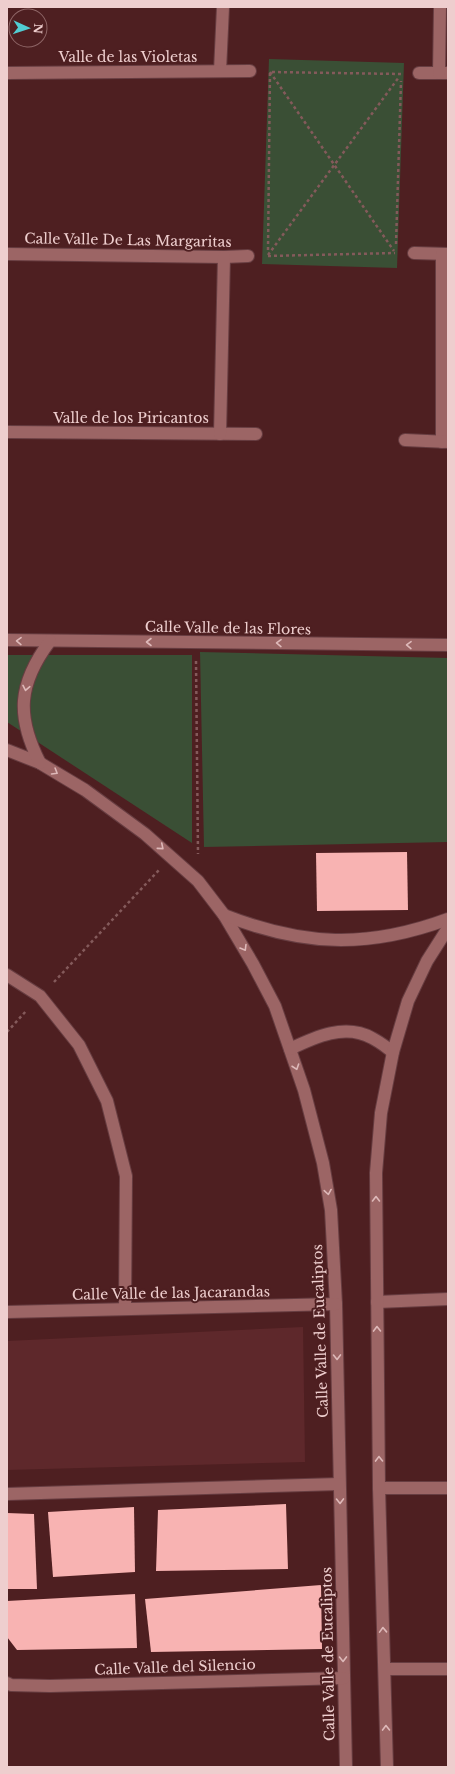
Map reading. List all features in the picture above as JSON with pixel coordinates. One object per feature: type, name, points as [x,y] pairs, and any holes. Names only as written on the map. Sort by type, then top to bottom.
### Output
[{"type":"street","points":[[220,71],[223,7]]},
{"type":"street","points":[[419,73],[444,73],[440,7]]},
{"type":"street","name":"Valle de las Violetas","points":[[7,73],[250,72]]},
{"type":"street","points":[[405,440],[445,442],[445,254],[414,252]]},
{"type":"street","name":"Calle Valle De Las Margaritas","points":[[7,254],[248,256]]},
{"type":"street","points":[[220,434],[224,257]]},
{"type":"street","name":"Valle de los Piricantos","points":[[7,432],[256,434]]},
{"type":"street","name":"Calle Valle de las Flores","points":[[7,640],[448,645]]},
{"type":"street","points":[[40,763],[30,743],[24,722],[24,700],[28,679],[37,659],[50,641]]},
{"type":"street","points":[[7,750],[40,763],[85,790],[145,834],[172,856],[198,881],[224,915],[256,927],[288,935],[322,940],[356,940],[390,936],[423,928],[448,919]]},
{"type":"street","name":"Calle Valle de Eucaliptos","points":[[224,915],[253,964],[275,1006],[304,1090],[323,1163],[331,1210],[336,1304],[346,1767]]},
{"type":"street","points":[[387,1767],[379,1488],[376,1173],[381,1113],[393,1052],[408,1000],[427,961],[448,928]]},
{"type":"street","points":[[7,976],[40,996],[79,1045],[107,1101],[126,1176],[125,1309]]},
{"type":"street","points":[[290,1050],[311,1038],[333,1032],[352,1032],[371,1037],[393,1052]]},
{"type":"street","points":[[377,1302],[448,1299]]},
{"type":"street","name":"Calle Valle de las Jacarandas","points":[[7,1312],[336,1304]]},
{"type":"street","points":[[7,1494],[339,1484]]},
{"type":"street","points":[[379,1488],[448,1488]]},
{"type":"street","points":[[385,1669],[448,1669]]},
{"type":"street","name":"Calle Valle del Silencio","points":[[7,1683],[11,1685],[50,1686],[344,1678]]},
{"type":"path","points":[[250,72],[419,73]]},
{"type":"path","points":[[270,72],[396,253]]},
{"type":"path","points":[[268,256],[270,72]]},
{"type":"path","points":[[268,256],[401,74]]},
{"type":"path","points":[[396,253],[401,74]]},
{"type":"path","points":[[248,256],[414,252]]},
{"type":"path","points":[[196,642],[198,881]]},
{"type":"path","points":[[7,1032],[172,856]]},
{"type":"shaded area","points":[[303,1327],[305,1462],[7,1470],[7,1341]]},
{"type":"green space","points":[[269,59],[404,63],[397,268],[262,264]]},
{"type":"green space","points":[[200,652],[448,658],[448,842],[204,847]]},
{"type":"green space","points":[[7,655],[192,655],[192,843],[7,722]]},
{"type":"building","points":[[407,852],[408,910],[317,911],[316,853]]},
{"type":"building","points":[[286,1504],[288,1569],[156,1571],[158,1510]]},
{"type":"building","points":[[134,1507],[135,1572],[53,1577],[48,1512]]},
{"type":"building","points":[[7,1513],[34,1514],[37,1589],[7,1589]]},
{"type":"building","points":[[321,1585],[322,1649],[151,1652],[145,1599]]},
{"type":"building","points":[[135,1594],[137,1648],[17,1650],[7,1637],[7,1601]]}]
